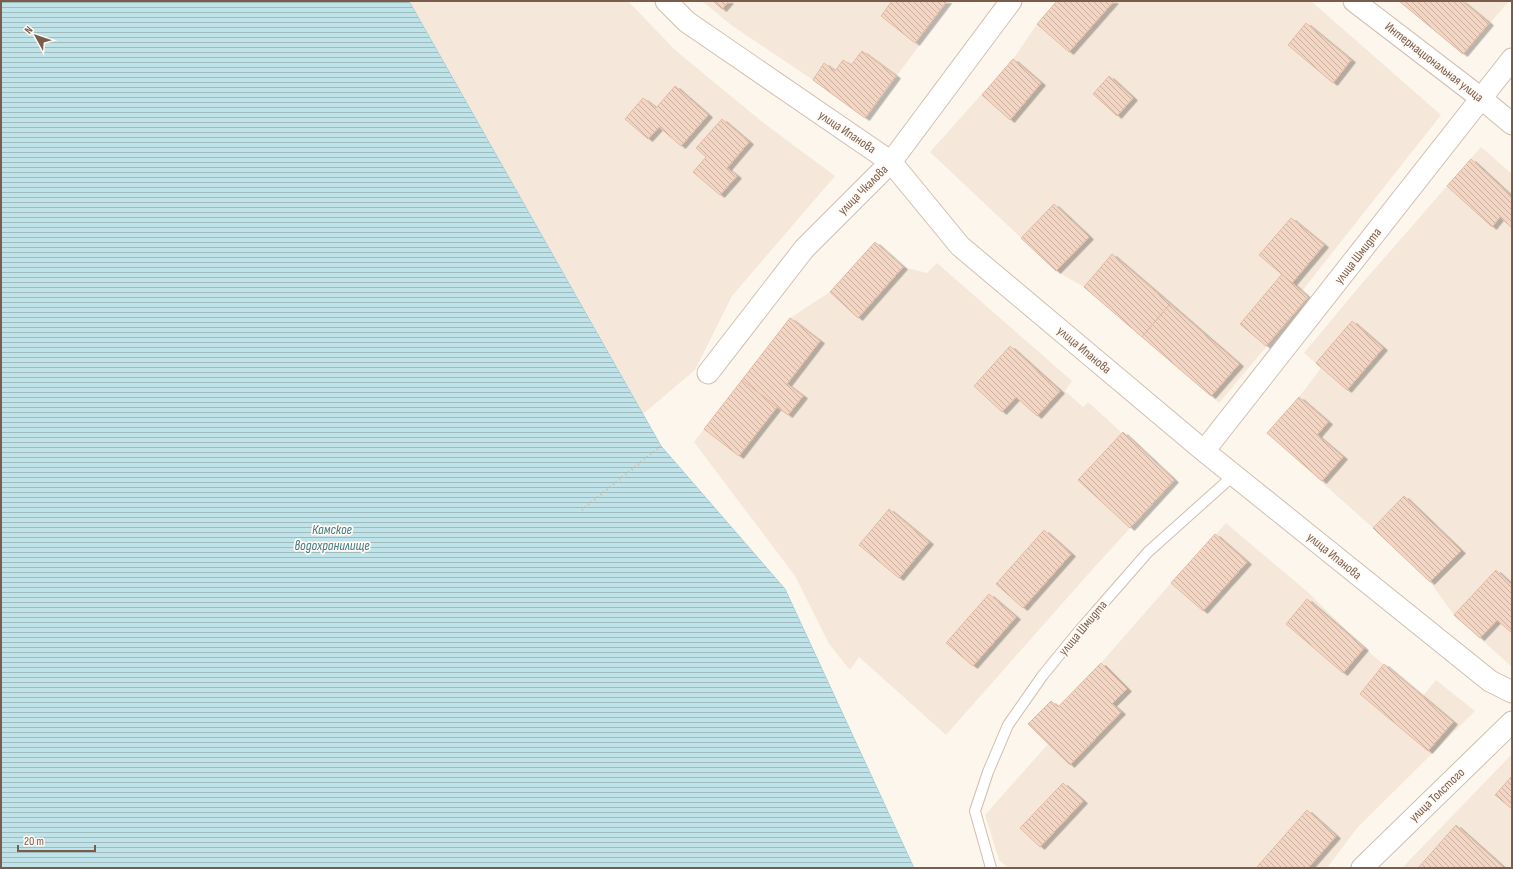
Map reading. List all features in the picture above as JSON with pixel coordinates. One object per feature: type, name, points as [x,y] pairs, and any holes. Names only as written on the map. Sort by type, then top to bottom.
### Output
[{"type":"street","name":"улица Ипанова","points":[[666,1],[687,22],[891,162],[960,246],[1204,452],[1490,681],[1512,692]]},
{"type":"street","name":"улица Чкалова","points":[[708,373],[804,249],[891,162],[1011,1]]},
{"type":"street","name":"Интернациональная улица","points":[[1354,1],[1482,99],[1512,124]]},
{"type":"street","name":"улица Шмидта","points":[[1204,452],[1512,59]]},
{"type":"street","name":"улица Толстого","points":[[1362,868],[1512,722]]},
{"type":"lane","name":"улица Шмидта","points":[[991,868],[976,811],[988,772],[1008,725],[1043,675],[1148,552],[1234,475]]},
{"type":"path","points":[[582,510],[661,446]]},
{"type":"shaded area","points":[[409,1],[628,1],[675,50],[765,124],[835,176],[732,296],[695,370],[643,414]]},
{"type":"shaded area","points":[[702,1],[947,1],[915,43],[919,46],[865,118],[813,80],[731,25]]},
{"type":"shaded area","points":[[1057,1],[1311,1],[1441,115],[1302,291],[1308,297],[1219,403],[1084,287],[1056,271],[930,152],[1013,59],[1037,24]]},
{"type":"shaded area","points":[[1399,1],[1509,1],[1463,54]]},
{"type":"shaded area","points":[[1481,147],[1512,174],[1512,667],[1454,615],[1430,582],[1373,528],[1267,433],[1299,397],[1321,368],[1304,353],[1358,288]]},
{"type":"shaded area","points":[[875,242],[903,267],[927,273],[937,263],[1072,381],[1065,391],[1083,407],[1088,402],[1174,480],[1091,571],[946,735],[859,657],[850,670],[829,644],[795,576],[694,442],[790,318],[830,292]]},
{"type":"shaded area","points":[[1226,523],[1310,594],[1364,648],[1423,696],[1436,680],[1475,711],[1357,828],[1327,868],[1008,868],[999,860],[985,815],[1048,744],[1028,724],[1051,701],[1058,707],[1101,663]]},
{"type":"shaded area","points":[[1512,754],[1512,868],[1402,868]]},
{"type":"water","name":"Камское водохранилище","points":[[1,1],[409,1],[661,446],[785,589],[914,868],[1,868]]},
{"type":"building","points":[[713,1],[729,1],[722,9]]},
{"type":"building","points":[[892,1],[947,1],[915,43],[881,16]]},
{"type":"building","points":[[1057,1],[1114,1],[1069,52],[1037,24]]},
{"type":"building","points":[[1399,1],[1462,1],[1489,23],[1463,54]]},
{"type":"building","points":[[1306,23],[1351,60],[1333,83],[1288,45]]},
{"type":"building","points":[[862,51],[896,76],[865,118],[813,80],[824,63],[835,71],[843,60],[851,65]]},
{"type":"building","points":[[1013,59],[1041,83],[1010,120],[982,95]]},
{"type":"building","points":[[1109,76],[1133,98],[1117,116],[1093,94]]},
{"type":"building","points":[[675,86],[708,115],[681,146],[659,127],[648,139],[625,119],[643,98],[656,108]]},
{"type":"building","points":[[722,119],[749,142],[727,168],[737,176],[720,195],[693,172],[706,157],[696,148]]},
{"type":"building","points":[[1471,159],[1512,197],[1512,228],[1500,217],[1492,227],[1447,186]]},
{"type":"building","points":[[1054,204],[1089,237],[1056,271],[1021,238]]},
{"type":"building","points":[[1291,218],[1324,245],[1292,283],[1259,255]]},
{"type":"building","points":[[875,242],[903,267],[858,318],[830,292]]},
{"type":"building","points":[[1112,254],[1170,304],[1142,337],[1084,287]]},
{"type":"building","points":[[1282,274],[1308,297],[1266,346],[1240,324]]},
{"type":"building","points":[[1170,304],[1239,364],[1211,396],[1142,337]]},
{"type":"building","points":[[790,318],[820,341],[787,384],[803,396],[788,415],[742,380]]},
{"type":"building","points":[[1352,321],[1383,348],[1347,390],[1316,363]]},
{"type":"building","points":[[1010,346],[1060,391],[1037,416],[1016,397],[1002,412],[974,386]]},
{"type":"building","points":[[742,380],[777,407],[739,456],[704,429]]},
{"type":"building","points":[[1299,397],[1328,422],[1317,435],[1343,457],[1322,481],[1267,433]]},
{"type":"building","points":[[1123,432],[1174,480],[1130,528],[1078,480]]},
{"type":"building","points":[[1404,496],[1461,551],[1430,582],[1373,528]]},
{"type":"building","points":[[889,509],[929,542],[899,578],[859,545]]},
{"type":"building","points":[[1044,530],[1071,554],[1023,608],[996,584]]},
{"type":"building","points":[[1215,534],[1247,562],[1203,611],[1171,583]]},
{"type":"building","points":[[1496,570],[1512,585],[1512,633],[1497,620],[1480,638],[1454,615]]},
{"type":"building","points":[[989,594],[1016,617],[973,666],[946,643]]},
{"type":"building","points":[[1307,599],[1364,648],[1343,673],[1286,624]]},
{"type":"building","points":[[1101,663],[1127,689],[1112,704],[1121,712],[1070,765],[1028,724],[1051,701],[1058,707]]},
{"type":"building","points":[[1384,664],[1453,722],[1428,751],[1360,694]]},
{"type":"building","points":[[1512,776],[1512,809],[1495,795]]},
{"type":"building","points":[[1063,783],[1083,801],[1040,847],[1020,828]]},
{"type":"building","points":[[1307,810],[1336,836],[1308,868],[1256,868]]},
{"type":"building","points":[[1456,825],[1504,868],[1418,868]]}]
